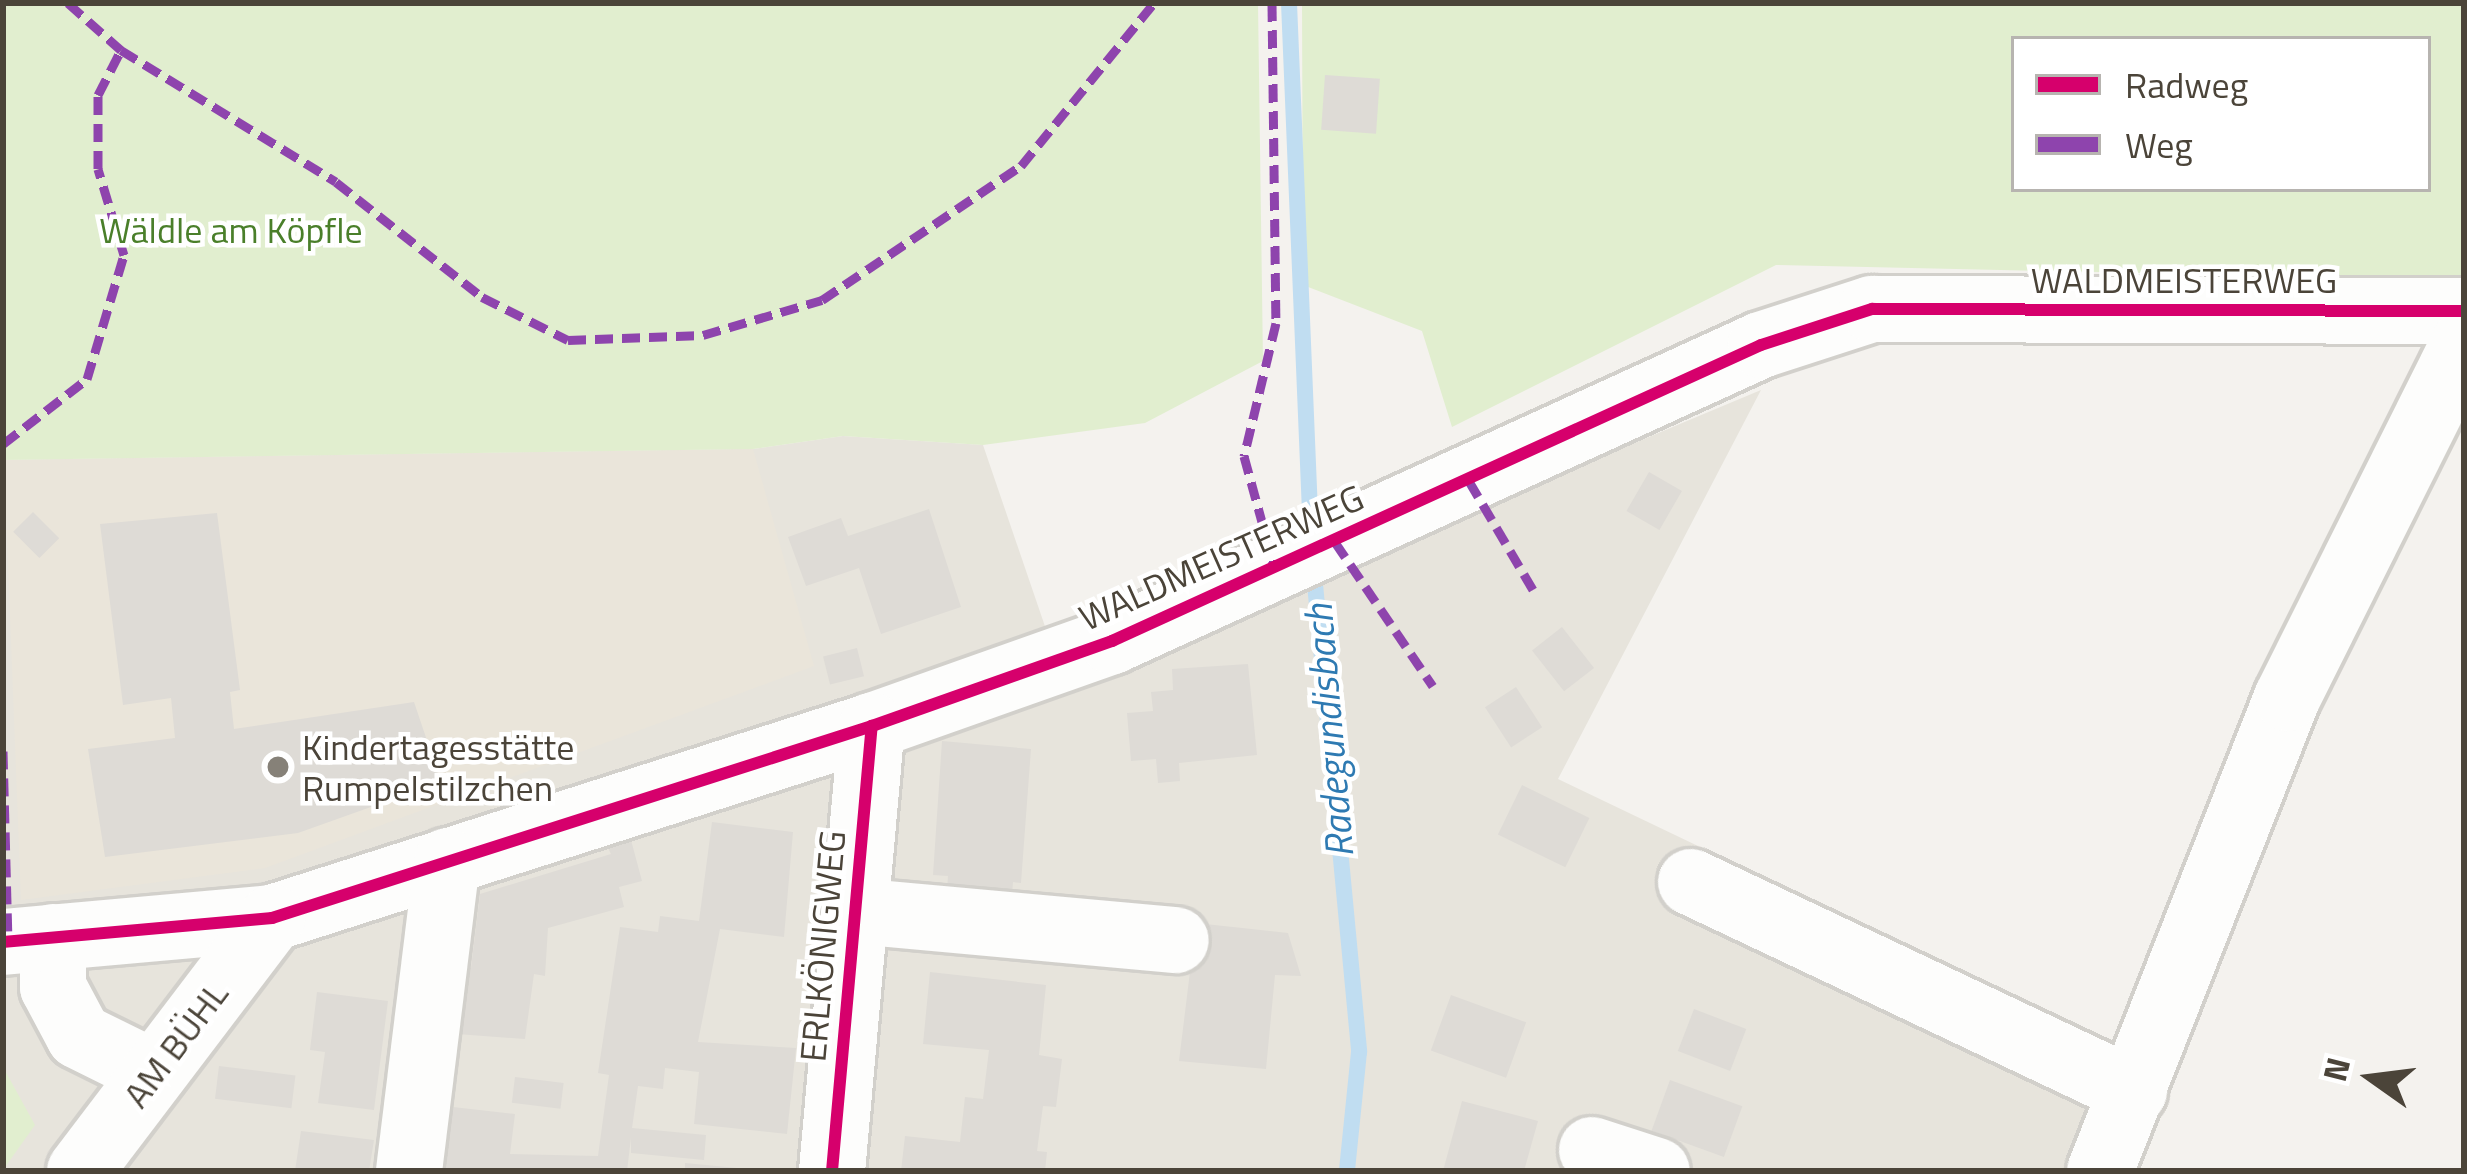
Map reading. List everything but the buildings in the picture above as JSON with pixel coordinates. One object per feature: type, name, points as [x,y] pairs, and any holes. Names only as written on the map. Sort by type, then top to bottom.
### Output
[{"type":"street","name":"WALDMEISTERWEG","points":[[28,939],[272,918],[872,726],[1112,640],[1761,345],[1872,309],[2464,311]]},
{"type":"street","points":[[2100,1171],[2287,698],[2464,343]]},
{"type":"street","name":"ERLKÖNIGWEG","points":[[832,1171],[872,726]]},
{"type":"street","points":[[409,1171],[447,861]]},
{"type":"street","points":[[1690,882],[2134,1091]]},
{"type":"street","points":[[855,911],[1176,940]]},
{"type":"street","name":"AM BÜHL","points":[[80,1171],[272,918]]},
{"type":"street","points":[[28,939],[80,1036],[152,1072]]},
{"type":"street","points":[[1592,1150],[1657,1171]]},
{"type":"shaded area","points":[[1761,390],[1558,779],[2160,1067],[2115,1171],[3,1171],[3,460],[753,449],[843,436],[983,445],[1064,682]]},
{"type":"shaded area","name":"Kindertagesstätte Rumpelstilzchen","points":[[753,449],[814,666],[265,868],[21,900],[4,460]]},
{"type":"green space","name":"Wäldle am Köpfle","points":[[3,3],[1258,3],[1263,361],[1145,423],[983,445],[843,436],[753,449],[3,460]]},
{"type":"green space","points":[[1302,3],[2464,3],[2464,280],[1776,265],[1452,427],[1422,331],[1303,285]]},
{"type":"green space","points":[[3,1067],[35,1125],[3,1170]]},
{"type":"waterway","name":"Radegundisbach","points":[[1289,3],[1311,537]]},
{"type":"waterway","name":"Radegundisbach","points":[[1313,563],[1359,1052],[1347,1171]]},
{"type":"marked path","points":[[68,3],[121,50],[336,182],[482,297],[568,340],[703,335],[822,300],[1021,166],[1154,3]]},
{"type":"marked path","points":[[1272,3],[1276,323],[1244,456],[1275,569]]},
{"type":"marked path","points":[[3,444],[87,379],[124,255],[98,169],[98,95],[121,50]]},
{"type":"marked path","points":[[1469,481],[1535,593]]},
{"type":"marked path","points":[[1335,542],[1433,686]]},
{"type":"marked path","points":[[3,751],[8,941]]},
{"type":"cycle path","points":[[3,942],[272,918],[872,726],[1112,641],[1761,345],[1872,309],[2464,311]]},
{"type":"cycle path","points":[[832,1171],[872,726]]},
{"type":"place","name":"Kindertagesstätte Rumpelstilzchen","points":[[278,767]]}]
